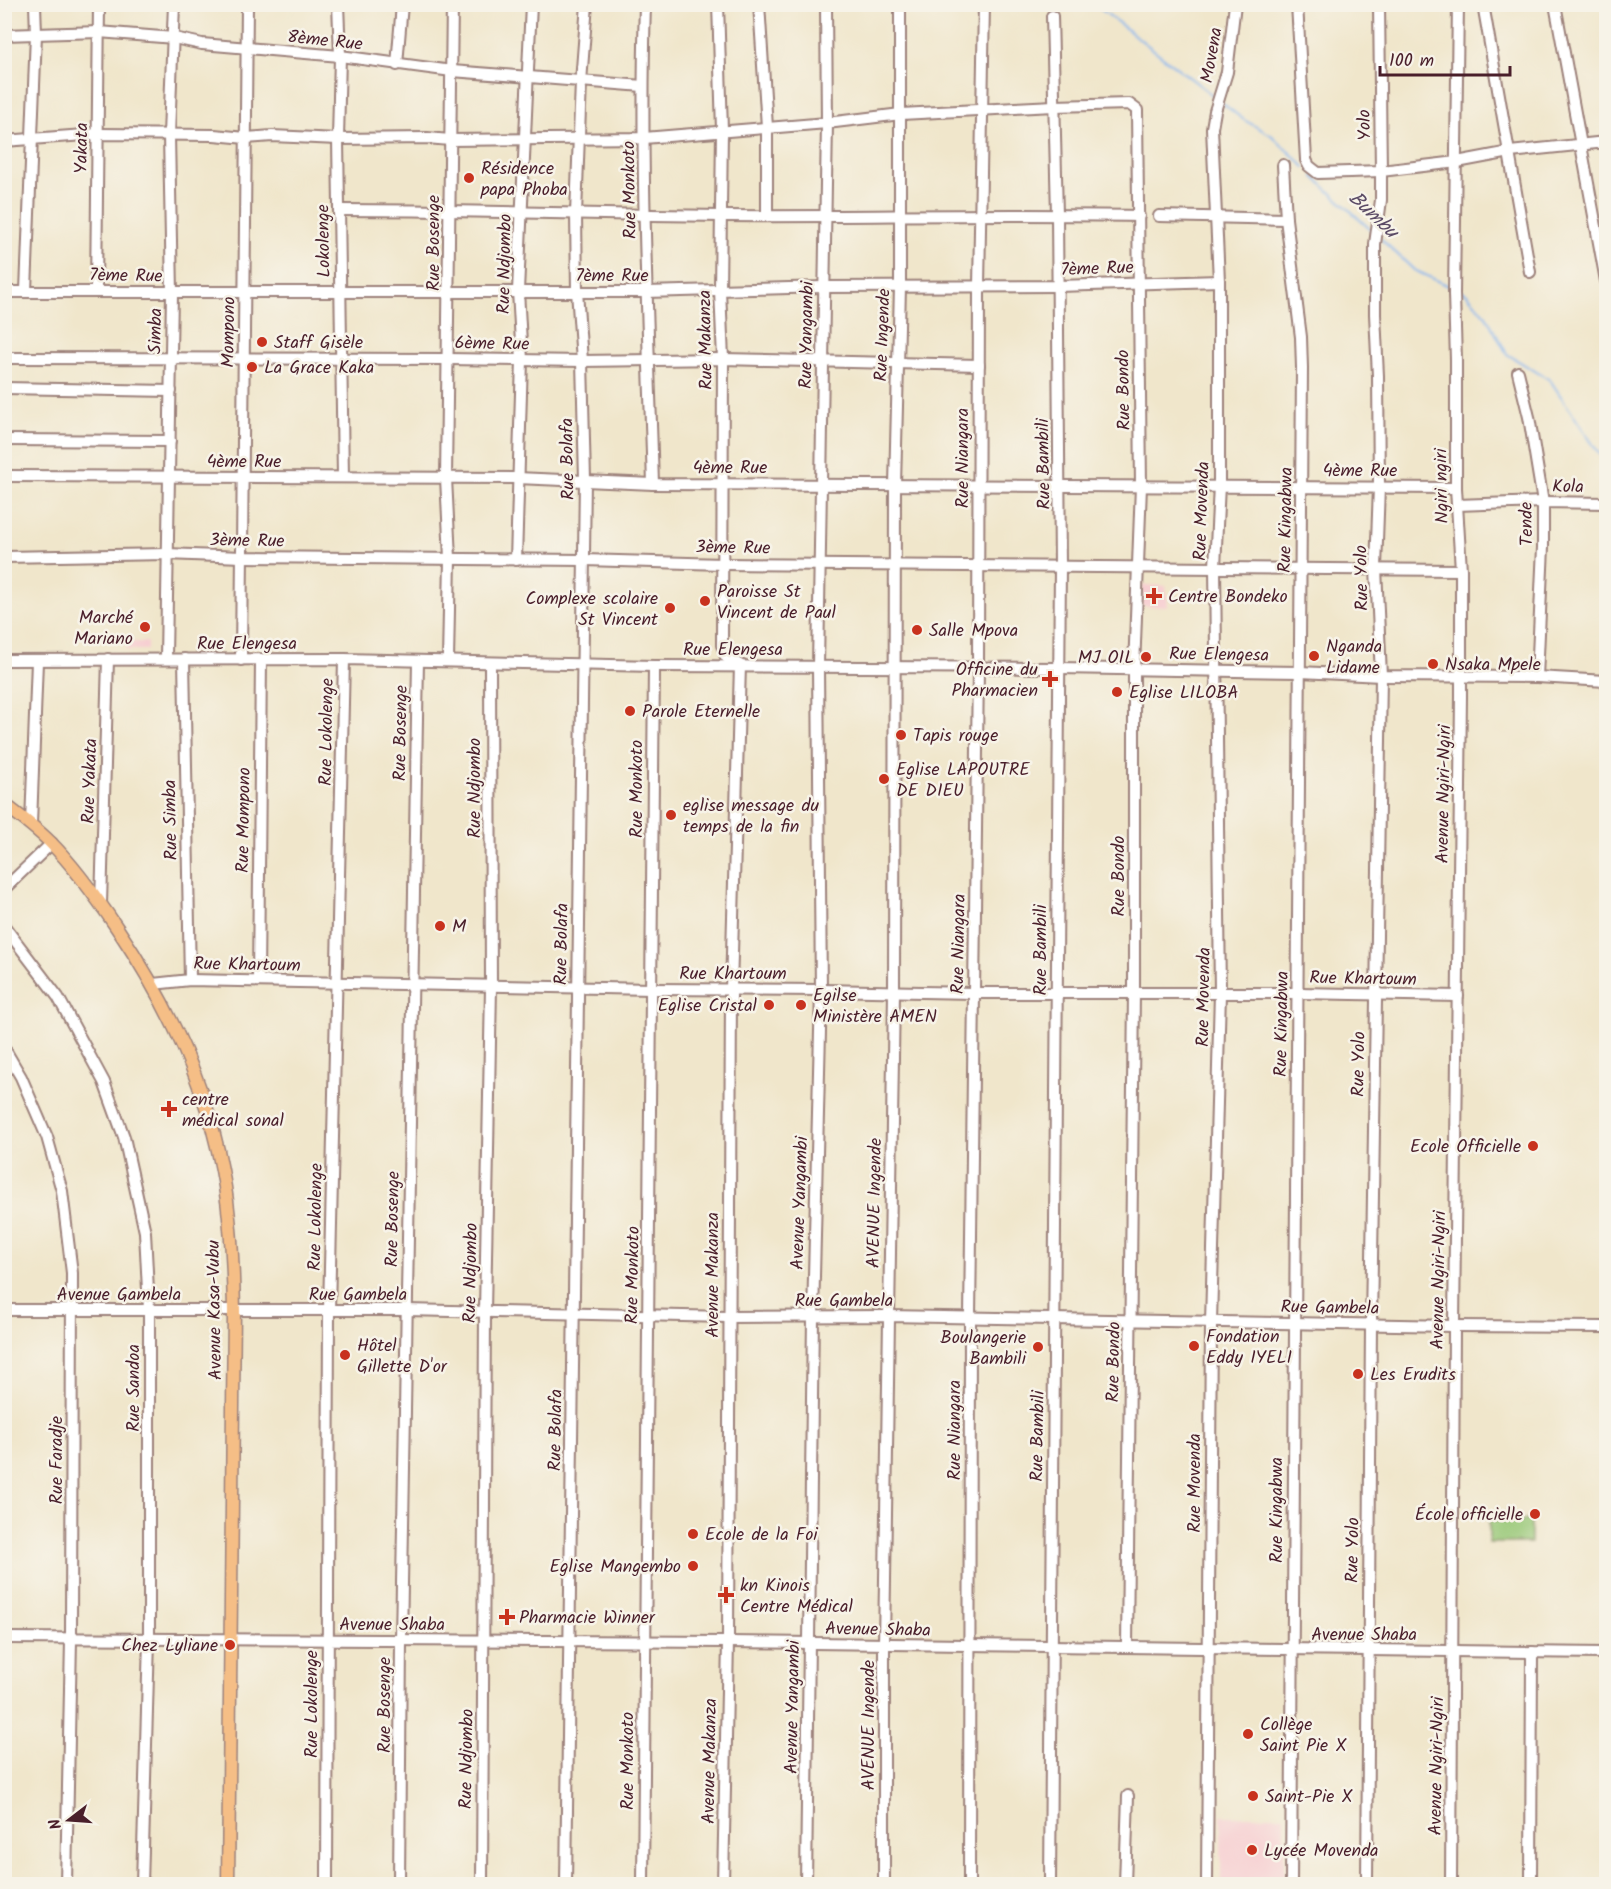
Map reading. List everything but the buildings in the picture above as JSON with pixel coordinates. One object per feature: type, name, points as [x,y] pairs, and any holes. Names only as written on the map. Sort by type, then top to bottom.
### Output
[{"type":"main road","name":"Avenue Kasa-Vubu","points":[[4,804],[31,824],[76,870],[153,984],[195,1074],[222,1168],[231,1237],[234,1311],[228,1884]]},
{"type":"street","points":[[26,291],[33,139],[35,4]]},
{"type":"street","name":"Yakata","points":[[96,291],[99,4]]},
{"type":"street","name":"Simba","points":[[166,658],[172,293],[170,135],[174,4]]},
{"type":"street","name":"Mompono","points":[[241,660],[247,4]]},
{"type":"street","name":"Lokolenge","points":[[338,4],[343,477]]},
{"type":"street","points":[[397,65],[402,4]]},
{"type":"street","name":"Rue Bosenge","points":[[447,661],[450,558],[446,477],[448,210],[452,4]]},
{"type":"street","name":"Rue Ndjombo","points":[[516,560],[522,360],[518,291],[531,4]]},
{"type":"street","name":"Rue Bolafa","points":[[566,1884],[585,480],[576,214],[581,82],[587,4]]},
{"type":"street","name":"Rue Monkoto","points":[[645,4],[643,86],[646,292],[653,484]]},
{"type":"street","name":"Rue Makanza","points":[[718,4],[722,130],[720,290],[723,359],[722,645],[726,657],[740,665]]},
{"type":"street","points":[[759,4],[766,127],[767,215]]},
{"type":"street","name":"Rue Yangambi","points":[[818,667],[827,123],[826,4]]},
{"type":"street","name":"Rue Ingende","points":[[895,666],[895,485],[901,215],[900,4]]},
{"type":"street","name":"Rue Niangara","points":[[969,1884],[970,1317],[978,668],[979,286],[984,4]]},
{"type":"street","name":"Movena","points":[[1215,111],[1227,72],[1235,4]]},
{"type":"street","points":[[1297,4],[1306,160],[1309,166],[1318,173],[1382,171],[1457,162],[1510,152],[1606,142]]},
{"type":"street","name":"Yolo","points":[[1375,244],[1382,171],[1379,4]]},
{"type":"street","name":"Ngiri ngiri","points":[[1458,4],[1455,73],[1457,162],[1454,289],[1456,488],[1461,570],[1461,676]]},
{"type":"street","points":[[1483,4],[1530,272]]},
{"type":"street","points":[[1555,4],[1604,257],[1606,281]]},
{"type":"street","name":"Rue Bambili","points":[[1050,1884],[1060,566],[1057,214],[1052,16]]},
{"type":"street","name":"8ème Rue","points":[[4,35],[99,32],[174,38],[247,49],[340,56],[452,71],[643,86]]},
{"type":"street","name":"Rue Bondo","points":[[1054,106],[1129,104],[1137,110],[1141,486],[1134,669],[1134,992],[1127,1647]]},
{"type":"street","points":[[4,141],[98,134],[450,140],[644,138],[827,123],[901,114],[1054,106]]},
{"type":"street","name":"Rue Movenda","points":[[1207,1884],[1211,1322],[1220,993],[1215,567],[1219,485],[1220,281],[1212,128],[1215,111]]},
{"type":"street","name":"Rue Kingabwa","points":[[1283,165],[1286,219],[1301,337],[1303,486],[1294,1323],[1291,1884]]},
{"type":"street","points":[[339,210],[722,216],[1057,214],[1139,216]]},
{"type":"street","points":[[1159,216],[1286,219]]},
{"type":"street","name":"Rue Yolo","points":[[1367,1884],[1371,1324],[1381,676],[1376,568],[1379,487],[1375,244]]},
{"type":"street","name":"7ème Rue","points":[[4,292],[646,292],[823,287],[1058,286],[1220,281]]},
{"type":"street","name":"6ème Rue","points":[[4,358],[582,361],[723,359],[979,365]]},
{"type":"street","name":"Tende","points":[[1518,372],[1529,417],[1543,502],[1544,547],[1537,677]]},
{"type":"street","points":[[4,388],[171,391]]},
{"type":"street","points":[[4,440],[170,441]]},
{"type":"street","name":"4ème Rue","points":[[4,476],[446,477],[653,484],[1059,487],[1219,485],[1456,488]]},
{"type":"street","name":"Kola","points":[[1457,505],[1543,502],[1606,503]]},
{"type":"street","name":"3ème Rue","points":[[4,557],[167,554],[723,564],[1461,570]]},
{"type":"street","name":"Rue Yakata","points":[[101,904],[108,658]]},
{"type":"street","name":"Rue Simba","points":[[184,659],[190,980]]},
{"type":"street","name":"Rue Elengesa","points":[[4,660],[344,659],[654,666],[1059,668],[1300,672],[1381,676],[1537,677],[1606,681]]},
{"type":"street","name":"Rue Lokolenge","points":[[327,1884],[329,1311],[344,659]]},
{"type":"street","name":"Rue Mompono","points":[[258,981],[261,660]]},
{"type":"street","points":[[31,824],[37,661]]},
{"type":"street","name":"Rue Bosenge","points":[[399,1884],[406,1310],[418,662]]},
{"type":"street","name":"Rue Ndjombo","points":[[482,1884],[485,1312],[491,987],[490,663]]},
{"type":"street","name":"Avenue Makanza","points":[[723,1884],[728,1642],[731,990],[740,665]]},
{"type":"street","name":"Rue Monkoto","points":[[643,1884],[654,666]]},
{"type":"street","name":"AVENUE Ingende","points":[[884,1884],[884,1646],[894,992],[895,666]]},
{"type":"street","name":"Avenue Yangambi","points":[[806,1884],[813,1317],[821,990],[818,667]]},
{"type":"street","name":"Avenue Ngiri-Ngiri","points":[[1451,1884],[1461,676]]},
{"type":"street","points":[[4,889],[51,843]]},
{"type":"street","name":"Rue Sandoa","points":[[4,926],[58,997],[81,1037],[114,1107],[136,1183],[145,1232],[149,1310],[149,1640],[142,1884]]},
{"type":"street","name":"Rue Khartoum","points":[[153,984],[190,980],[491,987],[1458,996]]},
{"type":"street","name":"Rue Faradje","points":[[4,1048],[21,1077],[47,1137],[62,1191],[72,1273],[71,1640],[66,1884]]},
{"type":"street","name":"Avenue Gambela","points":[[4,1310],[234,1311]]},
{"type":"street","name":"Rue Gambela","points":[[234,1311],[406,1310],[728,1317],[970,1317],[1454,1326]]},
{"type":"street","points":[[1454,1326],[1606,1326]]},
{"type":"street","name":"Avenue Shaba","points":[[4,1638],[728,1642],[884,1646],[1606,1653]]},
{"type":"street","points":[[1531,1884],[1532,1652]]},
{"type":"street","points":[[1125,1884],[1128,1796]]},
{"type":"shaded area","name":"Centre Bondeko","points":[[1142,585],[1166,586],[1168,607],[1142,606]]},
{"type":"shaded area","points":[[126,642],[147,642],[147,650],[126,650]]},
{"type":"shaded area","name":"Lycée Movenda","points":[[1221,1816],[1284,1816],[1284,1884],[1221,1884]]},
{"type":"green space","points":[[1531,1520],[1531,1543],[1489,1543],[1489,1521]]},
{"type":"waterway","name":"Bumbu","points":[[1094,4],[1215,97]]},
{"type":"waterway","name":"Bumbu","points":[[1222,103],[1244,120],[1271,135],[1305,167]]},
{"type":"waterway","name":"Bumbu","points":[[1313,176],[1372,231]]},
{"type":"waterway","name":"Bumbu","points":[[1381,239],[1414,270],[1449,286]]},
{"type":"waterway","name":"Bumbu","points":[[1457,290],[1466,293],[1486,316],[1507,354],[1550,380],[1606,464]]},
{"type":"place","name":"Résidence papa Phoba","points":[[469,178]]},
{"type":"place","name":"Staff Gisèle","points":[[262,342]]},
{"type":"place","name":"La Grace Kaka","points":[[252,367]]},
{"type":"place","name":"Centre Bondeko","points":[[1154,596]]},
{"type":"place","name":"Paroisse St Vincent de Paul","points":[[705,601]]},
{"type":"place","name":"Complexe scolaire St Vincent","points":[[670,608]]},
{"type":"place","name":"Marché Mariano","points":[[145,627]]},
{"type":"place","name":"Salle Mpova","points":[[917,630]]},
{"type":"place","name":"Nganda Lidame","points":[[1314,656]]},
{"type":"place","name":"MJ OIL","points":[[1146,657]]},
{"type":"place","name":"Nsaka Mpele","points":[[1433,664]]},
{"type":"place","name":"Officine du Pharmacien","points":[[1050,679]]},
{"type":"place","name":"Eglise LILOBA","points":[[1117,692]]},
{"type":"place","name":"Parole Eternelle","points":[[630,711]]},
{"type":"place","name":"Tapis rouge","points":[[901,735]]},
{"type":"place","name":"Eglise LAPOUTRE DE DIEU","points":[[884,779]]},
{"type":"place","name":"eglise message du temps de la fin","points":[[671,815]]},
{"type":"place","name":"M","points":[[440,926]]},
{"type":"place","name":"Eglise Cristal","points":[[769,1005]]},
{"type":"place","name":"Egilse Ministère AMEN","points":[[801,1005]]},
{"type":"place","name":"centre médical sonal","points":[[169,1109]]},
{"type":"place","name":"Ecole Officielle","points":[[1533,1146]]},
{"type":"place","name":"Fondation Eddy IYELI","points":[[1194,1346]]},
{"type":"place","name":"Boulangerie Bambili","points":[[1038,1347]]},
{"type":"place","name":"Hôtel Gillette D'or","points":[[345,1355]]},
{"type":"place","name":"Les Erudits","points":[[1358,1374]]},
{"type":"place","name":"École officielle","points":[[1535,1514]]},
{"type":"place","name":"Ecole de la Foi","points":[[693,1534]]},
{"type":"place","name":"Eglise Mangembo","points":[[693,1566]]},
{"type":"place","name":"kn Kinois Centre Médical","points":[[726,1595]]},
{"type":"place","name":"Pharmacie Winner","points":[[507,1617]]},
{"type":"place","name":"Chez Lyliane","points":[[230,1645]]},
{"type":"place","name":"Collège Saint Pie X","points":[[1248,1734]]},
{"type":"place","name":"Saint-Pie X","points":[[1253,1796]]},
{"type":"place","name":"Lycée Movenda","points":[[1252,1850]]}]
